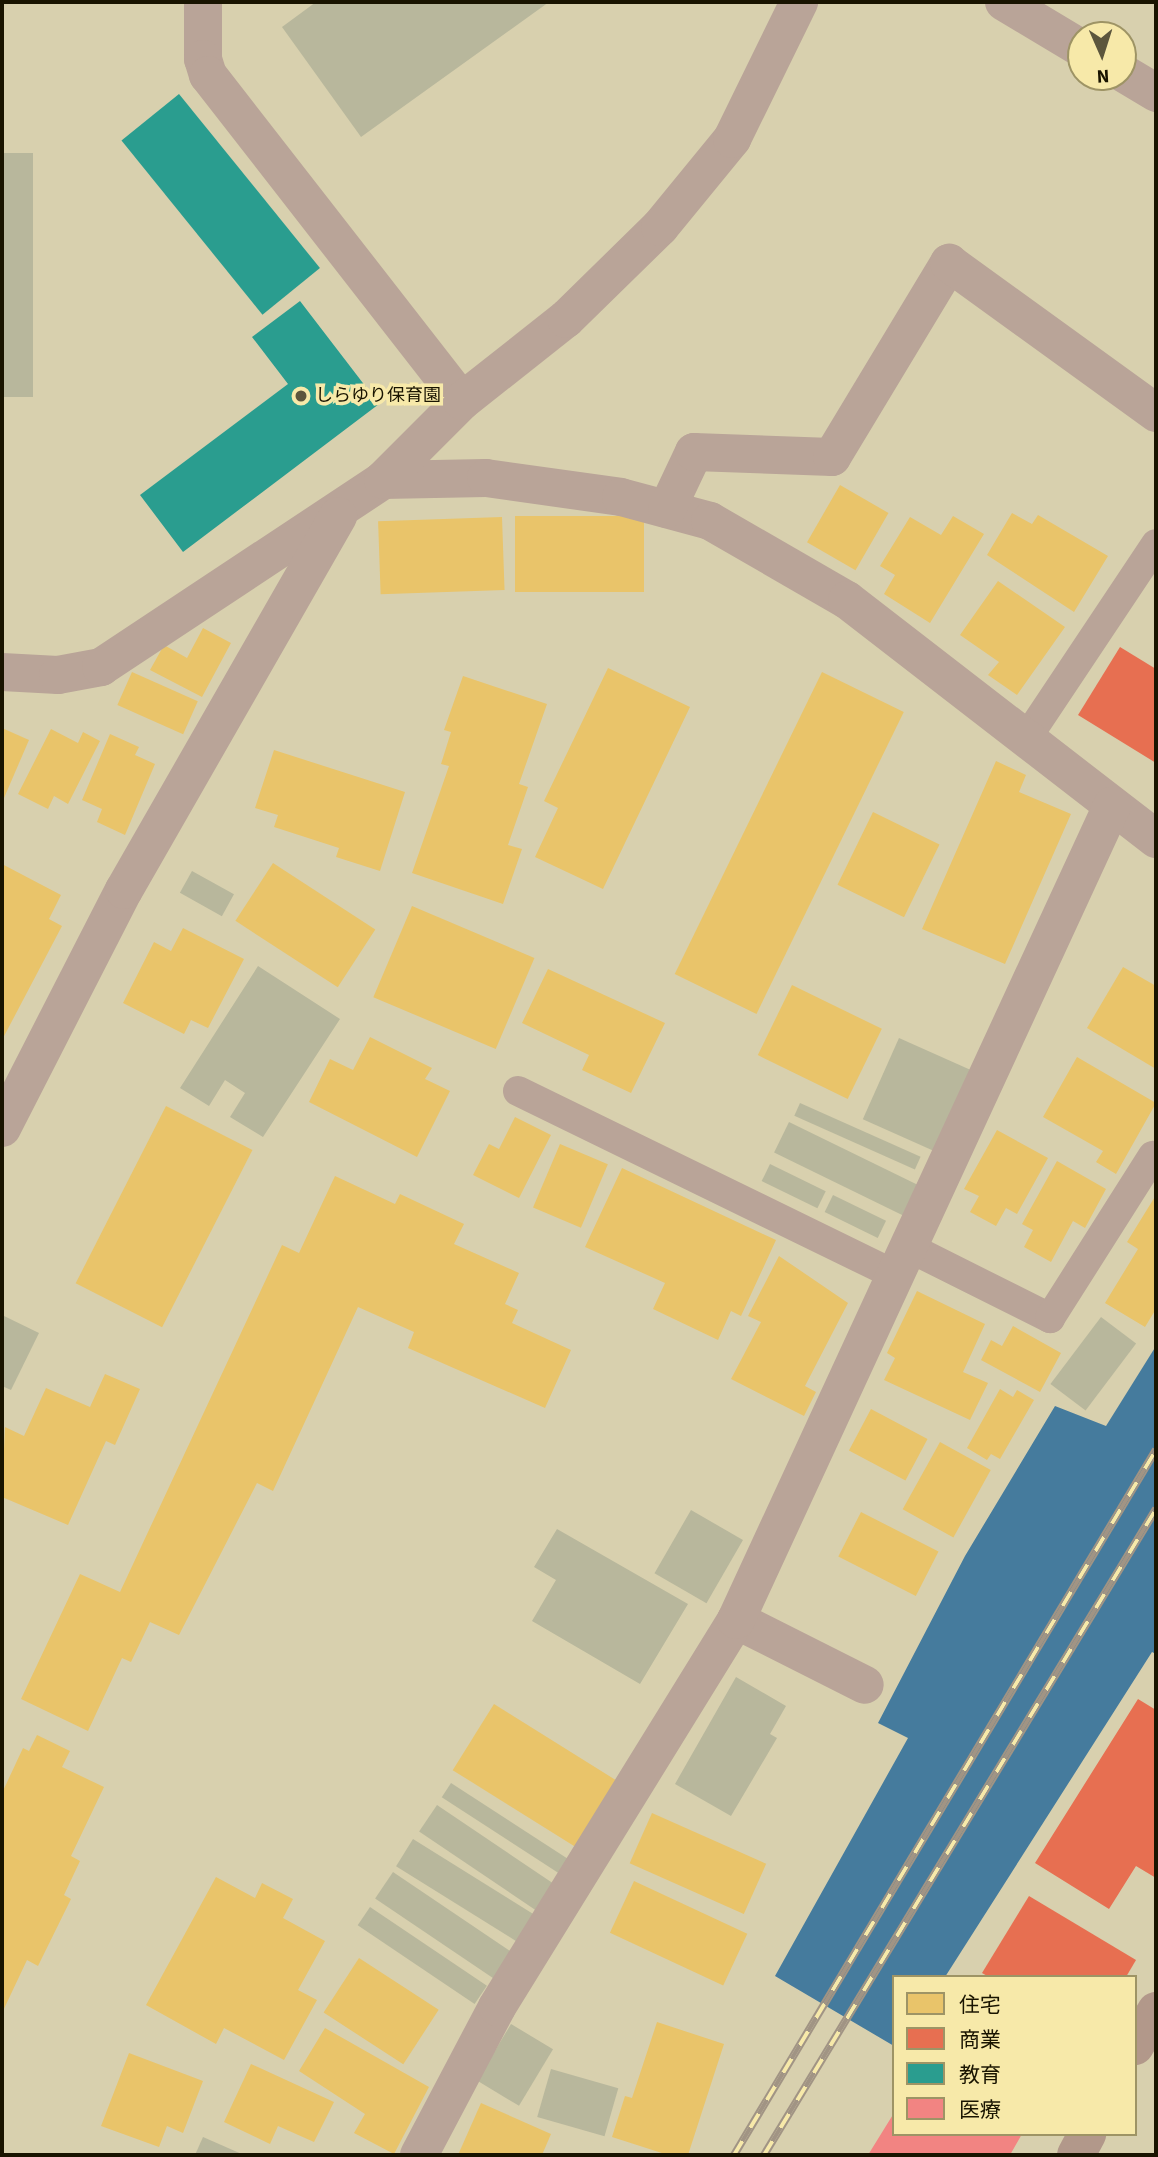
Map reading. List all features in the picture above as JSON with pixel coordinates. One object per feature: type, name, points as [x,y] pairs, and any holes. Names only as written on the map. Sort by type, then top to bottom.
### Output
[{"type":"street","points":[[203,2],[203,59],[208,75],[462,401]]},
{"type":"street","points":[[2,672],[58,675],[101,667],[383,480],[462,401],[566,319],[660,227],[732,139],[799,2]]},
{"type":"street","points":[[1004,2],[1067,40]]},
{"type":"street","points":[[1137,81],[1156,93]]},
{"type":"street","points":[[667,509],[694,452],[832,457],[948,263],[1156,413]]},
{"type":"street","points":[[383,480],[485,478],[621,497],[710,521],[846,600],[1156,839]]},
{"type":"street","points":[[2,1128],[124,890],[342,508]]},
{"type":"street","points":[[419,2155],[498,2007],[736,1620],[1112,806]]},
{"type":"street","points":[[736,1620],[866,1685]]},
{"type":"street","points":[[1137,2043],[1156,2011]]},
{"type":"street","points":[[1076,2155],[1086,2136]]},
{"type":"lane","points":[[1026,739],[1156,544]]},
{"type":"lane","points":[[518,1091],[902,1261],[1050,1318],[1153,1156]]},
{"type":"building: 住宅","points":[[840,485],[888,513],[855,570],[807,542]]},
{"type":"building: 住宅","points":[[1012,513],[1032,524],[1038,515],[1108,556],[1074,612],[987,555]]},
{"type":"building: 住宅","points":[[515,516],[644,516],[644,592],[515,592]]},
{"type":"building: 住宅","points":[[953,516],[984,534],[930,623],[884,594],[895,575],[880,566],[910,517],[941,535]]},
{"type":"building: 住宅","points":[[502,517],[505,590],[381,594],[378,521]]},
{"type":"building: 住宅","points":[[998,581],[1065,627],[1017,695],[988,675],[999,662],[960,635]]},
{"type":"building: 住宅","points":[[203,628],[231,643],[202,697],[150,670],[164,645],[187,658]]},
{"type":"building: 住宅","points":[[608,668],[690,707],[603,889],[535,857],[558,808],[544,801]]},
{"type":"building: 住宅","points":[[132,672],[198,701],[183,734],[117,705]]},
{"type":"building: 住宅","points":[[822,672],[904,712],[756,1014],[675,974]]},
{"type":"building: 住宅","points":[[463,676],[547,704],[519,784],[528,787],[508,845],[522,849],[503,904],[412,873],[449,766],[441,764],[451,732],[444,730]]},
{"type":"building: 住宅","points":[[2,728],[29,740],[4,798],[2,797]]},
{"type":"building: 住宅","points":[[51,729],[78,743],[83,732],[100,741],[68,804],[54,796],[48,809],[18,794]]},
{"type":"building: 住宅","points":[[110,734],[139,747],[135,755],[155,764],[125,835],[97,822],[102,809],[82,800]]},
{"type":"building: 住宅","points":[[274,750],[405,792],[380,871],[336,857],[339,848],[274,827],[278,815],[255,808]]},
{"type":"building: 住宅","points":[[996,761],[1026,775],[1019,792],[1071,814],[1005,964],[922,929]]},
{"type":"building: 住宅","points":[[873,812],[940,844],[904,917],[837,885]]},
{"type":"building: 住宅","points":[[273,863],[375,929],[338,987],[235,921]]},
{"type":"building: 住宅","points":[[2,864],[61,895],[49,919],[62,926],[2,1040]]},
{"type":"building: 住宅","points":[[412,906],[534,958],[496,1049],[373,997]]},
{"type":"building: 住宅","points":[[183,928],[244,959],[208,1028],[191,1020],[184,1034],[123,1003],[154,942],[171,951]]},
{"type":"building: 住宅","points":[[1123,967],[1156,986],[1156,1069],[1087,1028]]},
{"type":"building: 住宅","points":[[548,969],[665,1023],[631,1093],[582,1070],[589,1055],[522,1023]]},
{"type":"building: 住宅","points":[[792,985],[882,1029],[848,1099],[758,1055]]},
{"type":"building: 住宅","points":[[370,1037],[432,1068],[425,1079],[450,1091],[417,1157],[309,1102],[330,1059],[353,1070]]},
{"type":"building: 住宅","points":[[1077,1057],[1156,1103],[1116,1174],[1096,1162],[1103,1151],[1043,1117]]},
{"type":"building: 住宅","points":[[166,1106],[252,1150],[162,1327],[76,1283]]},
{"type":"building: 住宅","points":[[515,1117],[551,1135],[519,1198],[473,1175],[489,1144],[499,1149]]},
{"type":"building: 住宅","points":[[997,1130],[1048,1158],[1017,1214],[1006,1208],[996,1226],[970,1212],[979,1196],[964,1189]]},
{"type":"building: 住宅","points":[[560,1144],[608,1164],[581,1228],[533,1208]]},
{"type":"building: 住宅","points":[[1057,1161],[1106,1189],[1085,1228],[1073,1221],[1051,1262],[1024,1247],[1033,1230],[1022,1224]]},
{"type":"building: 住宅","points":[[622,1168],[776,1240],[741,1316],[731,1311],[718,1340],[653,1309],[665,1283],[585,1247]]},
{"type":"building: 住宅","points":[[335,1176],[395,1204],[400,1194],[464,1224],[454,1244],[519,1273],[505,1304],[518,1310],[512,1323],[571,1350],[545,1408],[408,1348],[414,1332],[358,1307],[273,1491],[257,1483],[179,1635],[150,1622],[131,1662],[122,1658],[88,1731],[21,1699],[80,1574],[120,1592],[282,1245],[299,1253]]},
{"type":"building: 住宅","points":[[1156,1195],[1156,1309],[1145,1327],[1105,1303],[1138,1249],[1127,1242]]},
{"type":"building: 住宅","points":[[779,1256],[848,1303],[805,1386],[816,1392],[804,1416],[731,1379],[761,1322],[748,1316]]},
{"type":"building: 住宅","points":[[917,1291],[985,1324],[963,1372],[988,1383],[970,1420],[884,1380],[895,1358],[887,1353]]},
{"type":"building: 住宅","points":[[1013,1326],[1061,1353],[1040,1392],[981,1360],[991,1340],[1002,1346]]},
{"type":"building: 住宅","points":[[105,1374],[140,1389],[115,1445],[106,1441],[68,1525],[2,1497],[5,1427],[24,1436],[46,1388],[90,1407]]},
{"type":"building: 住宅","points":[[1000,1389],[1013,1397],[1017,1390],[1034,1400],[1000,1459],[991,1454],[987,1460],[967,1448]]},
{"type":"building: 住宅","points":[[871,1409],[928,1439],[905,1481],[849,1450]]},
{"type":"building: 住宅","points":[[940,1442],[991,1470],[953,1537],[903,1509]]},
{"type":"building: 住宅","points":[[861,1512],[939,1551],[916,1596],[838,1557]]},
{"type":"building: 住宅","points":[[494,1704],[617,1781],[576,1847],[453,1770]]},
{"type":"building: 住宅","points":[[37,1735],[70,1751],[62,1767],[104,1787],[71,1856],[80,1861],[64,1895],[71,1899],[38,1966],[27,1960],[2,2013],[2,1793],[23,1748],[29,1751]]},
{"type":"building: 住宅","points":[[652,1813],[766,1864],[744,1914],[630,1863]]},
{"type":"building: 住宅","points":[[216,1877],[255,1898],[262,1883],[293,1899],[283,1918],[325,1941],[298,1990],[317,2000],[284,2060],[224,2028],[216,2044],[146,2005]]},
{"type":"building: 住宅","points":[[634,1881],[747,1934],[723,1985],[610,1933]]},
{"type":"building: 住宅","points":[[359,1958],[439,2010],[403,2064],[324,2013]]},
{"type":"building: 住宅","points":[[657,2022],[724,2044],[688,2155],[668,2155],[612,2137],[625,2096],[632,2098]]},
{"type":"building: 住宅","points":[[325,2028],[429,2087],[394,2154],[354,2133],[365,2114],[299,2071]]},
{"type":"building: 住宅","points":[[129,2053],[203,2081],[183,2133],[167,2126],[159,2147],[101,2126]]},
{"type":"building: 住宅","points":[[251,2064],[334,2102],[314,2142],[278,2126],[270,2144],[224,2122]]},
{"type":"building: 住宅","points":[[481,2103],[551,2134],[542,2155],[458,2155]]},
{"type":"building: 商業","points":[[1120,647],[1156,669],[1156,763],[1078,715]]},
{"type":"building: 商業","points":[[1138,1699],[1156,1710],[1156,1878],[1136,1866],[1109,1909],[1035,1863]]},
{"type":"building: 商業","points":[[1029,1896],[1136,1960],[1127,1975],[982,1973]]},
{"type":"building: 教育","points":[[179,94],[320,268],[262,315],[121,141]]},
{"type":"building: 教育","points":[[300,301],[379,404],[183,552],[140,495],[288,384],[252,337]]},
{"type":"building: 医療","points":[[892,2116],[892,2136],[1021,2136],[1010,2155],[868,2155]]},
{"type":"building: 公共","points":[[1156,1346],[1156,1654],[1152,1652],[946,1975],[892,1975],[892,2045],[775,1976],[908,1738],[878,1723],[965,1556],[1055,1406],[1106,1426]]},
{"type":"building: その他","points":[[316,2],[549,2],[361,137],[282,27]]},
{"type":"building: その他","points":[[2,153],[33,153],[33,397],[2,397]]},
{"type":"building: その他","points":[[192,871],[234,894],[222,916],[180,893]]},
{"type":"building: その他","points":[[258,966],[340,1019],[263,1137],[230,1117],[245,1093],[225,1080],[209,1106],[180,1088]]},
{"type":"building: その他","points":[[899,1038],[973,1071],[937,1152],[863,1119]]},
{"type":"building: その他","points":[[800,1103],[921,1157],[915,1169],[794,1116]]},
{"type":"building: その他","points":[[789,1122],[918,1185],[903,1215],[774,1153]]},
{"type":"building: その他","points":[[770,1164],[826,1191],[817,1208],[762,1181]]},
{"type":"building: その他","points":[[833,1195],[886,1221],[878,1238],[825,1212]]},
{"type":"building: その他","points":[[2,1315],[39,1333],[11,1390],[2,1386]]},
{"type":"building: その他","points":[[1101,1317],[1136,1343],[1086,1411],[1050,1384]]},
{"type":"building: その他","points":[[691,1510],[743,1540],[706,1603],[654,1573]]},
{"type":"building: その他","points":[[557,1529],[688,1604],[640,1684],[532,1621],[556,1580],[534,1567]]},
{"type":"building: その他","points":[[736,1677],[786,1706],[770,1734],[777,1738],[731,1816],[675,1784]]},
{"type":"building: その他","points":[[451,1783],[569,1860],[560,1874],[442,1797]]},
{"type":"building: その他","points":[[437,1805],[556,1885],[538,1911],[419,1832]]},
{"type":"building: その他","points":[[413,1839],[537,1916],[520,1944],[396,1866]]},
{"type":"building: その他","points":[[393,1872],[515,1954],[497,1981],[375,1899]]},
{"type":"building: その他","points":[[370,1907],[487,1986],[475,2004],[358,1925]]},
{"type":"building: その他","points":[[511,2024],[553,2049],[519,2106],[477,2081]]},
{"type":"building: その他","points":[[551,2069],[618,2088],[605,2136],[537,2117]]},
{"type":"building: その他","points":[[203,2137],[244,2155],[195,2155]]},
{"type":"railway","points":[[734,2155],[1156,1450]]},
{"type":"railway","points":[[764,2155],[1156,1509]]},
{"type":"place","name":"しらゆり保育園","points":[[301,396]]}]
